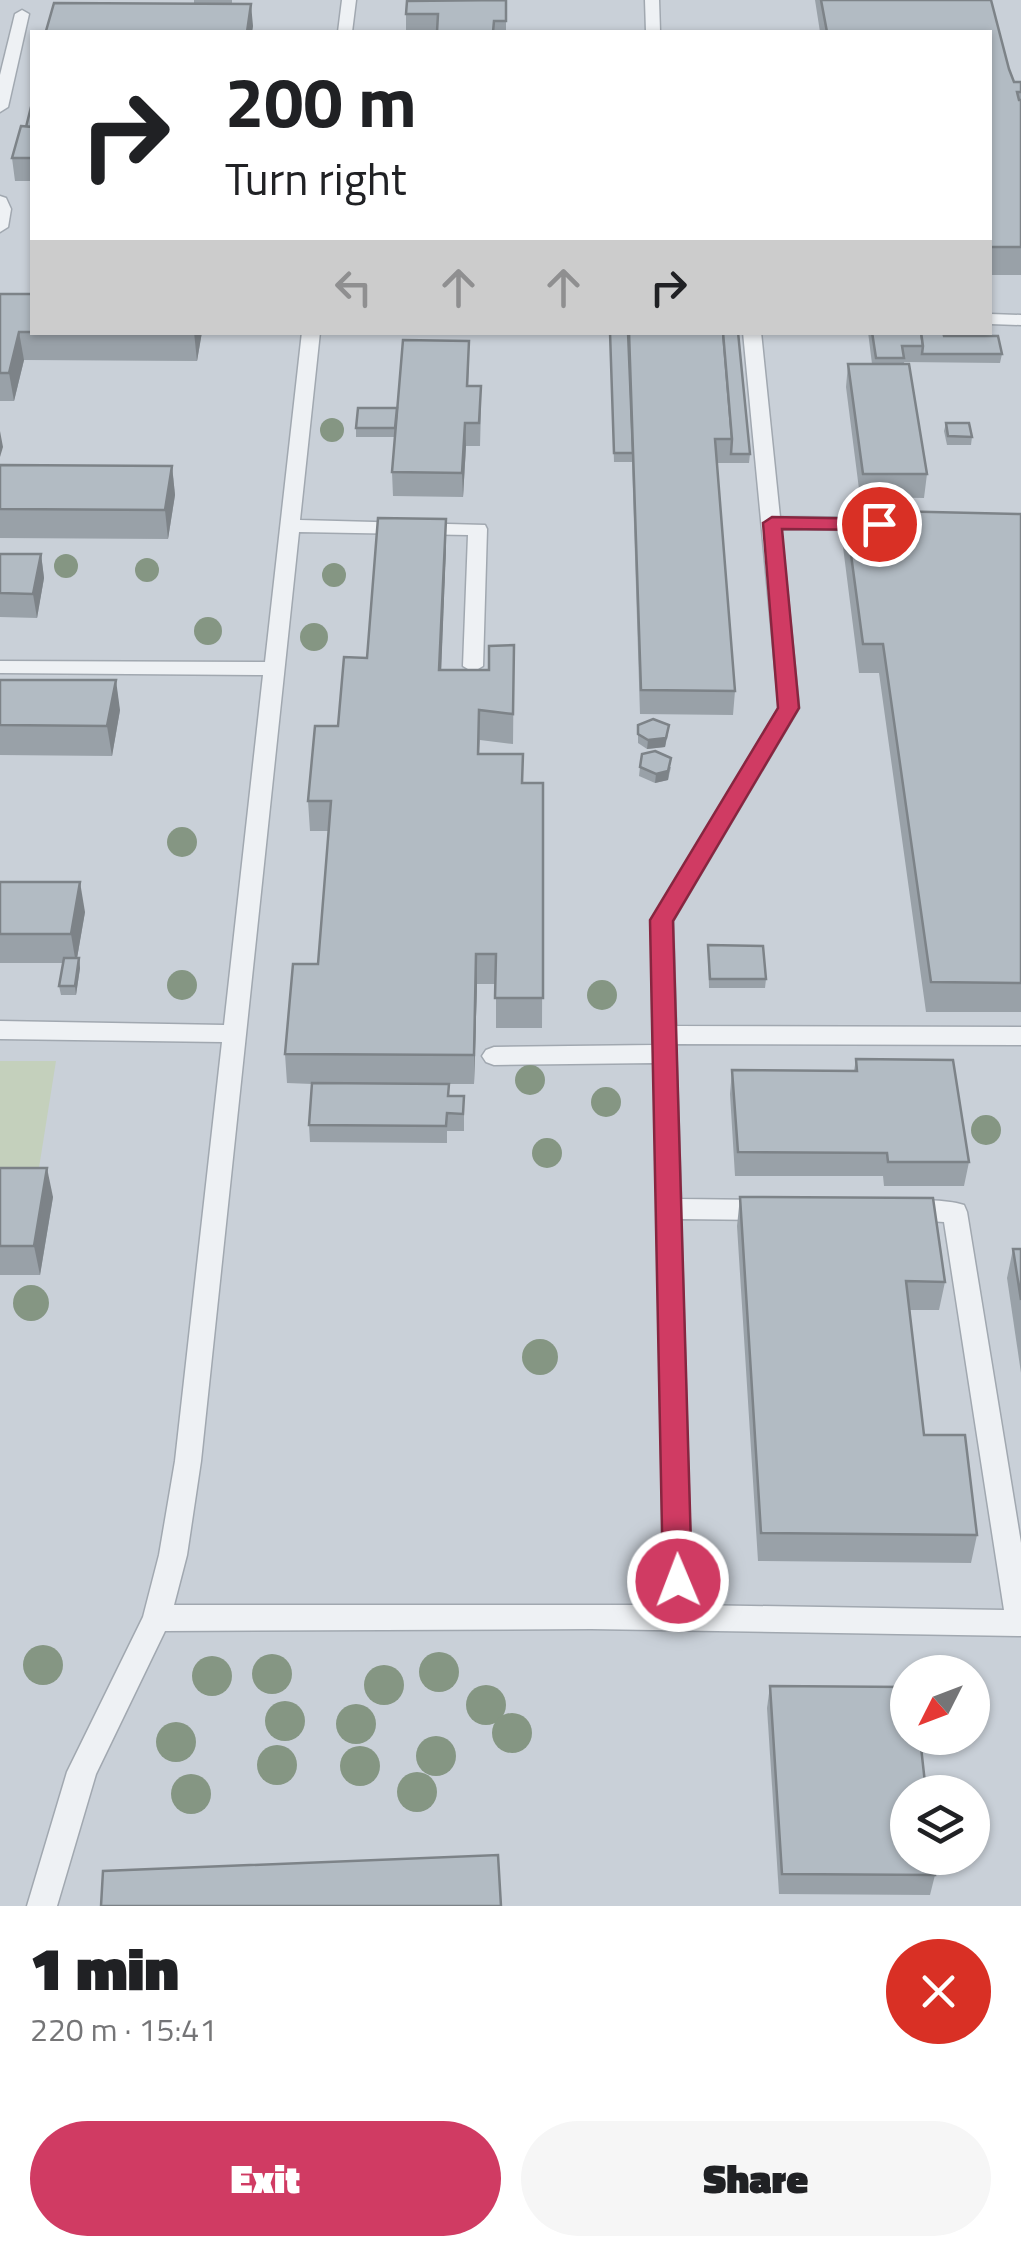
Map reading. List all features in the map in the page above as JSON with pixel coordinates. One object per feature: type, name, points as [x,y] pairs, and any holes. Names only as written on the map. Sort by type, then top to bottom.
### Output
[{"type":"lane","points":[[346,30],[349,0]]},
{"type":"lane","points":[[652,0],[652,30]]},
{"type":"lane","points":[[0,107],[22,14]]},
{"type":"lane","points":[[0,200],[0,227]]},
{"type":"lane","points":[[992,320],[1021,320]]},
{"type":"lane","points":[[42,1906],[82,1772],[157,1618],[172,1556],[188,1461],[310,335]]},
{"type":"lane","points":[[678,1618],[662,920],[788,708],[752,335]]},
{"type":"lane","points":[[772,523],[887,525]]},
{"type":"lane","points":[[290,526],[478,529],[473,666]]},
{"type":"lane","points":[[0,668],[272,669]]},
{"type":"lane","points":[[0,1030],[233,1034]]},
{"type":"lane","points":[[494,1056],[665,1045],[1021,1036]]},
{"type":"lane","points":[[669,1210],[802,1211]]},
{"type":"lane","points":[[157,1618],[678,1618],[1021,1623],[956,1212],[879,1211]]},
{"type":"shaded area","points":[[0,0],[1021,0],[1021,1906],[0,1906]]},
{"type":"green space","points":[[0,1061],[56,1061],[38,1174],[0,1174]]},
{"type":"building","points":[[506,0],[506,21],[494,21],[493,30],[437,30],[438,14],[406,14],[407,1]]},
{"type":"building","points":[[821,0],[991,0],[1009,69],[1014,82],[1021,82],[1021,92],[1017,92],[1021,100],[1021,247],[992,247],[992,30],[827,30]]},
{"type":"building","points":[[54,3],[251,4],[247,30],[46,30]]},
{"type":"building","points":[[21,126],[30,127],[30,158],[12,158]]},
{"type":"building","points":[[0,294],[30,294],[30,332],[19,332],[9,373],[0,373]]},
{"type":"building","points":[[610,335],[628,335],[633,453],[614,453]]},
{"type":"building","points":[[629,335],[723,335],[732,439],[715,439],[735,691],[641,690]]},
{"type":"building","points":[[723,335],[738,335],[750,454],[731,454]]},
{"type":"building","points":[[872,335],[921,335],[923,346],[902,346],[904,358],[876,358]]},
{"type":"building","points":[[921,335],[998,336],[1002,354],[922,354]]},
{"type":"building","points":[[403,340],[469,341],[467,386],[481,386],[479,423],[465,423],[462,473],[392,472]]},
{"type":"building","points":[[848,364],[909,364],[927,474],[863,474]]},
{"type":"building","points":[[358,408],[397,408],[395,428],[356,428]]},
{"type":"building","points":[[946,423],[969,423],[972,437],[948,436]]},
{"type":"building","points":[[0,465],[172,466],[165,510],[0,509]]},
{"type":"building","points":[[845,510],[1021,514],[1021,983],[931,982],[883,644],[863,644]]},
{"type":"building","points":[[378,518],[446,519],[439,670],[489,670],[489,646],[514,645],[513,714],[479,710],[478,754],[523,754],[522,783],[543,783],[543,998],[495,998],[496,954],[476,954],[474,1055],[285,1054],[293,964],[318,964],[331,801],[308,801],[315,726],[338,726],[344,657],[367,658]]},
{"type":"building","points":[[0,554],[41,554],[33,594],[0,593]]},
{"type":"building","points":[[0,680],[116,680],[107,726],[0,725]]},
{"type":"building","points":[[653,719],[669,725],[666,738],[648,740],[638,734],[638,725]]},
{"type":"building","points":[[655,751],[671,758],[668,771],[656,774],[640,767],[642,754]]},
{"type":"building","points":[[0,882],[80,882],[71,934],[0,934]]},
{"type":"building","points":[[708,945],[763,946],[766,979],[710,979]]},
{"type":"building","points":[[64,958],[79,958],[75,986],[59,986]]},
{"type":"building","points":[[856,1059],[953,1060],[969,1162],[888,1162],[887,1153],[738,1152],[732,1070],[857,1071]]},
{"type":"building","points":[[312,1083],[449,1084],[448,1096],[464,1096],[463,1114],[447,1113],[446,1126],[309,1125]]},
{"type":"building","points":[[0,1168],[47,1168],[34,1246],[0,1246]]},
{"type":"building","points":[[740,1197],[933,1198],[945,1282],[906,1281],[924,1435],[965,1435],[977,1535],[761,1533]]},
{"type":"building","points":[[1013,1249],[1021,1249],[1021,1300]]},
{"type":"building","points":[[770,1686],[890,1687],[890,1755],[922,1755],[924,1775],[890,1775],[890,1875],[782,1874]]},
{"type":"building","points":[[498,1855],[501,1906],[101,1906],[103,1871]]},
{"type":"route","points":[[678,1581],[662,920],[788,708],[772,523],[879,524]]}]
